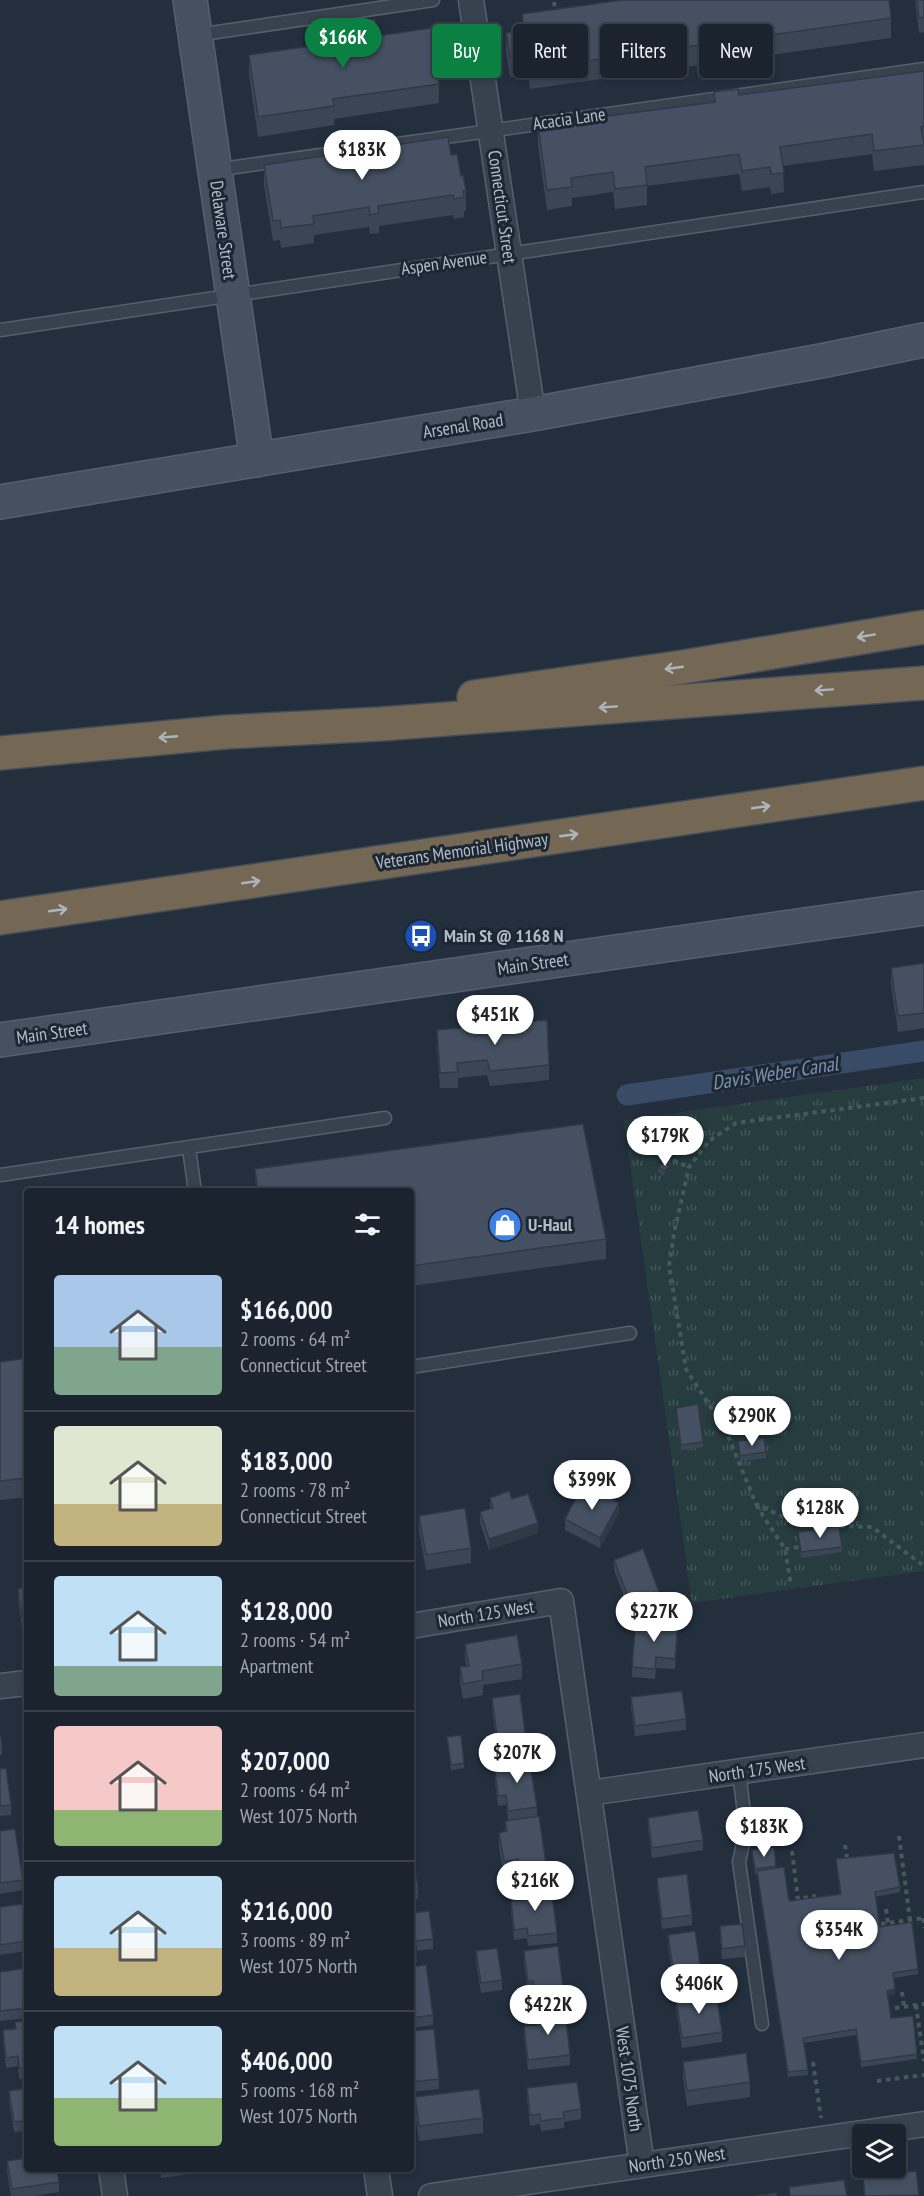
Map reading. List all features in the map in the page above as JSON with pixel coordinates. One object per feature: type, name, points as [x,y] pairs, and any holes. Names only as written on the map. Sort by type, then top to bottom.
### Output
[{"type":"highway","points":[[226,732],[683,667],[924,627]]},
{"type":"highway","points":[[0,753],[226,732],[381,724],[924,683]]},
{"type":"highway","name":"Veterans Memorial Highway","points":[[0,918],[920,784]]},
{"type":"street","name":"Delaware Street","points":[[190,0],[257,460]]},
{"type":"street","name":"Connecticut Street","points":[[471,0],[533,414]]},
{"type":"street","name":"Arsenal Road","points":[[0,502],[533,414],[815,362],[924,339]]},
{"type":"street","name":"Main Street","points":[[0,1040],[924,908]]},
{"type":"street","name":"North 125 West","points":[[414,1626],[561,1601]]},
{"type":"street","name":"West 1075 North","points":[[561,1601],[642,2165]]},
{"type":"street","points":[[0,1686],[24,1683]]},
{"type":"street","name":"North 175 West","points":[[589,1793],[924,1745]]},
{"type":"street","name":"North 250 West","points":[[431,2196],[924,2124]]},
{"type":"street","points":[[111,2172],[115,2196]]},
{"type":"street","points":[[376,2172],[380,2196]]},
{"type":"lane","points":[[195,35],[433,0]]},
{"type":"lane","name":"Acacia Lane","points":[[214,170],[924,69]]},
{"type":"lane","name":"Aspen Avenue","points":[[0,330],[924,192]]},
{"type":"lane","points":[[0,1175],[189,1149],[385,1118]]},
{"type":"lane","points":[[189,1149],[195,1188]]},
{"type":"lane","points":[[414,1367],[630,1333]]},
{"type":"lane","points":[[740,1772],[746,1828],[739,1862],[762,2024]]},
{"type":"path","points":[[554,2],[557,18]]},
{"type":"path","points":[[791,1585],[785,1549],[756,1504],[726,1431],[686,1369],[669,1266],[689,1167],[709,1141],[736,1124],[924,1098]]},
{"type":"path","points":[[648,1150],[689,1167]]},
{"type":"path","points":[[756,1504],[800,1525],[872,1527],[924,1565]]},
{"type":"path","points":[[785,1549],[799,1547]]},
{"type":"path","points":[[899,1836],[910,1920]]},
{"type":"path","points":[[845,1845],[847,1857]]},
{"type":"path","points":[[792,1851],[798,1899],[816,1896]]},
{"type":"path","points":[[886,1909],[888,1923]]},
{"type":"path","points":[[881,1924],[923,1918],[924,1928]]},
{"type":"path","points":[[902,1992],[904,2006]]},
{"type":"path","points":[[895,2008],[924,2004]]},
{"type":"path","points":[[916,2005],[924,2061]]},
{"type":"path","points":[[813,2062],[821,2119]]},
{"type":"path","points":[[877,2081],[924,2075]]},
{"type":"green space","points":[[924,1078],[924,1571],[692,1603],[624,1120]]},
{"type":"building","points":[[622,0],[889,0],[891,18],[773,35],[773,24],[699,24],[699,45],[687,47],[687,24],[600,24],[600,59],[588,61],[588,24],[523,24],[522,14]]},
{"type":"building","points":[[917,0],[924,0],[924,17],[919,18]]},
{"type":"building","points":[[375,19],[378,36],[431,28],[432,78],[438,78],[439,84],[333,99],[334,106],[258,117],[249,55],[337,42],[334,24]]},
{"type":"building","points":[[513,32],[513,57],[510,57],[506,33]]},
{"type":"building","points":[[924,71],[924,126],[921,127],[924,145],[874,151],[872,134],[780,147],[784,173],[771,174],[770,167],[742,171],[739,154],[645,167],[647,185],[615,189],[613,172],[571,178],[572,187],[547,190],[538,125],[715,102],[714,92],[738,89],[739,95]]},
{"type":"building","points":[[448,137],[451,155],[457,154],[461,176],[463,175],[466,191],[463,191],[464,197],[454,199],[453,195],[378,206],[379,213],[370,215],[369,207],[313,216],[314,224],[281,228],[280,220],[273,221],[264,165]]},
{"type":"building","points":[[924,963],[924,1013],[898,1016],[891,968]]},
{"type":"building","points":[[547,1020],[549,1065],[490,1071],[487,1060],[457,1063],[458,1072],[440,1073],[437,1030]]},
{"type":"building","name":"U-Haul","points":[[583,1124],[606,1239],[414,1266],[414,1188],[258,1188],[255,1169]]},
{"type":"building","points":[[688,1138],[688,1144],[681,1145],[680,1139]]},
{"type":"building","points":[[665,1162],[671,1167],[664,1171],[658,1167]]},
{"type":"building","points":[[24,1358],[24,1478],[0,1481],[0,1362]]},
{"type":"building","points":[[698,1404],[703,1442],[681,1445],[676,1408]]},
{"type":"building","points":[[764,1438],[766,1452],[740,1456],[738,1441]]},
{"type":"building","points":[[584,1483],[619,1503],[600,1538],[565,1519]]},
{"type":"building","points":[[509,1491],[512,1499],[528,1494],[538,1523],[489,1539],[480,1512],[493,1508],[490,1498]]},
{"type":"building","points":[[465,1508],[471,1548],[426,1555],[419,1516]]},
{"type":"building","points":[[839,1526],[842,1547],[801,1552],[798,1532]]},
{"type":"building","points":[[643,1549],[660,1595],[632,1607],[614,1560]]},
{"type":"building","points":[[24,1588],[24,1618],[22,1618],[18,1589]]},
{"type":"building","points":[[636,1619],[678,1623],[675,1659],[656,1657],[655,1669],[632,1667]]},
{"type":"building","points":[[517,1635],[522,1664],[482,1671],[483,1680],[463,1684],[460,1667],[469,1666],[465,1644]]},
{"type":"building","points":[[682,1691],[686,1719],[635,1726],[631,1697]]},
{"type":"building","points":[[520,1694],[526,1740],[498,1743],[492,1698]]},
{"type":"building","points":[[461,1735],[464,1763],[451,1765],[447,1737]]},
{"type":"building","points":[[529,1757],[537,1807],[508,1811],[506,1795],[498,1796],[495,1772],[502,1770],[501,1761]]},
{"type":"building","points":[[6,1768],[11,1805],[0,1806],[0,1769]]},
{"type":"building","points":[[698,1810],[703,1840],[652,1848],[648,1818]]},
{"type":"building","points":[[539,1816],[546,1864],[519,1868],[518,1859],[504,1861],[499,1833],[507,1831],[505,1821]]},
{"type":"building","points":[[15,1829],[23,1880],[0,1883],[0,1831]]},
{"type":"building","points":[[774,1847],[776,1866],[755,1869],[752,1850]]},
{"type":"building","points":[[894,1853],[900,1887],[875,1892],[880,1927],[912,1922],[918,1969],[893,1973],[895,1989],[887,1991],[891,2018],[913,2016],[917,2054],[861,2062],[856,2029],[803,2038],[808,2070],[788,2072],[757,1871],[784,1867],[789,1901],[841,1894],[836,1859]]},
{"type":"building","points":[[414,1857],[418,1888],[414,1889]]},
{"type":"building","points":[[687,1874],[692,1915],[662,1919],[657,1878]]},
{"type":"building","points":[[551,1887],[557,1933],[528,1936],[527,1928],[514,1930],[511,1901],[524,1900],[522,1890]]},
{"type":"building","points":[[23,1904],[24,1941],[0,1945],[0,1907]]},
{"type":"building","points":[[429,1911],[433,1939],[415,1941],[417,1952],[414,1952],[414,1913]]},
{"type":"building","points":[[742,1924],[745,1946],[722,1949],[720,1926]]},
{"type":"building","points":[[695,1931],[702,1977],[675,1981],[668,1935]]},
{"type":"building","points":[[558,1946],[564,1997],[535,2000],[533,1981],[528,1982],[524,1951]]},
{"type":"building","points":[[497,1948],[502,1980],[481,1983],[476,1951]]},
{"type":"building","points":[[426,1965],[433,2015],[414,2018],[414,1967]]},
{"type":"building","points":[[24,1968],[24,2008],[0,2011],[0,1972]]},
{"type":"building","points":[[716,1992],[722,2032],[682,2038],[676,1998]]},
{"type":"building","points":[[565,2010],[570,2055],[528,2060],[524,2026],[537,2025],[536,2014]]},
{"type":"building","points":[[24,2021],[24,2067],[19,2068],[18,2056],[6,2058],[3,2030],[16,2029],[15,2022]]},
{"type":"building","points":[[434,2029],[439,2079],[414,2082],[414,2031]]},
{"type":"building","points":[[746,2053],[750,2082],[687,2091],[683,2062]]},
{"type":"building","points":[[577,2082],[581,2109],[563,2112],[564,2118],[541,2121],[540,2114],[530,2115],[527,2088]]},
{"type":"building","points":[[24,2088],[24,2121],[14,2122],[9,2091]]},
{"type":"building","points":[[479,2089],[483,2118],[419,2126],[415,2097]]},
{"type":"building","points":[[24,2158],[24,2172],[57,2172],[59,2182],[12,2189],[7,2161]]},
{"type":"building","points":[[916,2171],[919,2195],[865,2196],[863,2178],[906,2178],[906,2172]]},
{"type":"building","points":[[844,2180],[847,2196],[790,2196],[789,2187]]},
{"type":"building","points":[[776,2193],[777,2196],[754,2196]]},
{"type":"waterway","name":"Davis Weber Canal","points":[[627,1095],[924,1051]]},
{"type":"place","name":"Main St @ 1168 N","points":[[421,936]]},
{"type":"place","name":"U-Haul","points":[[505,1225]]}]
